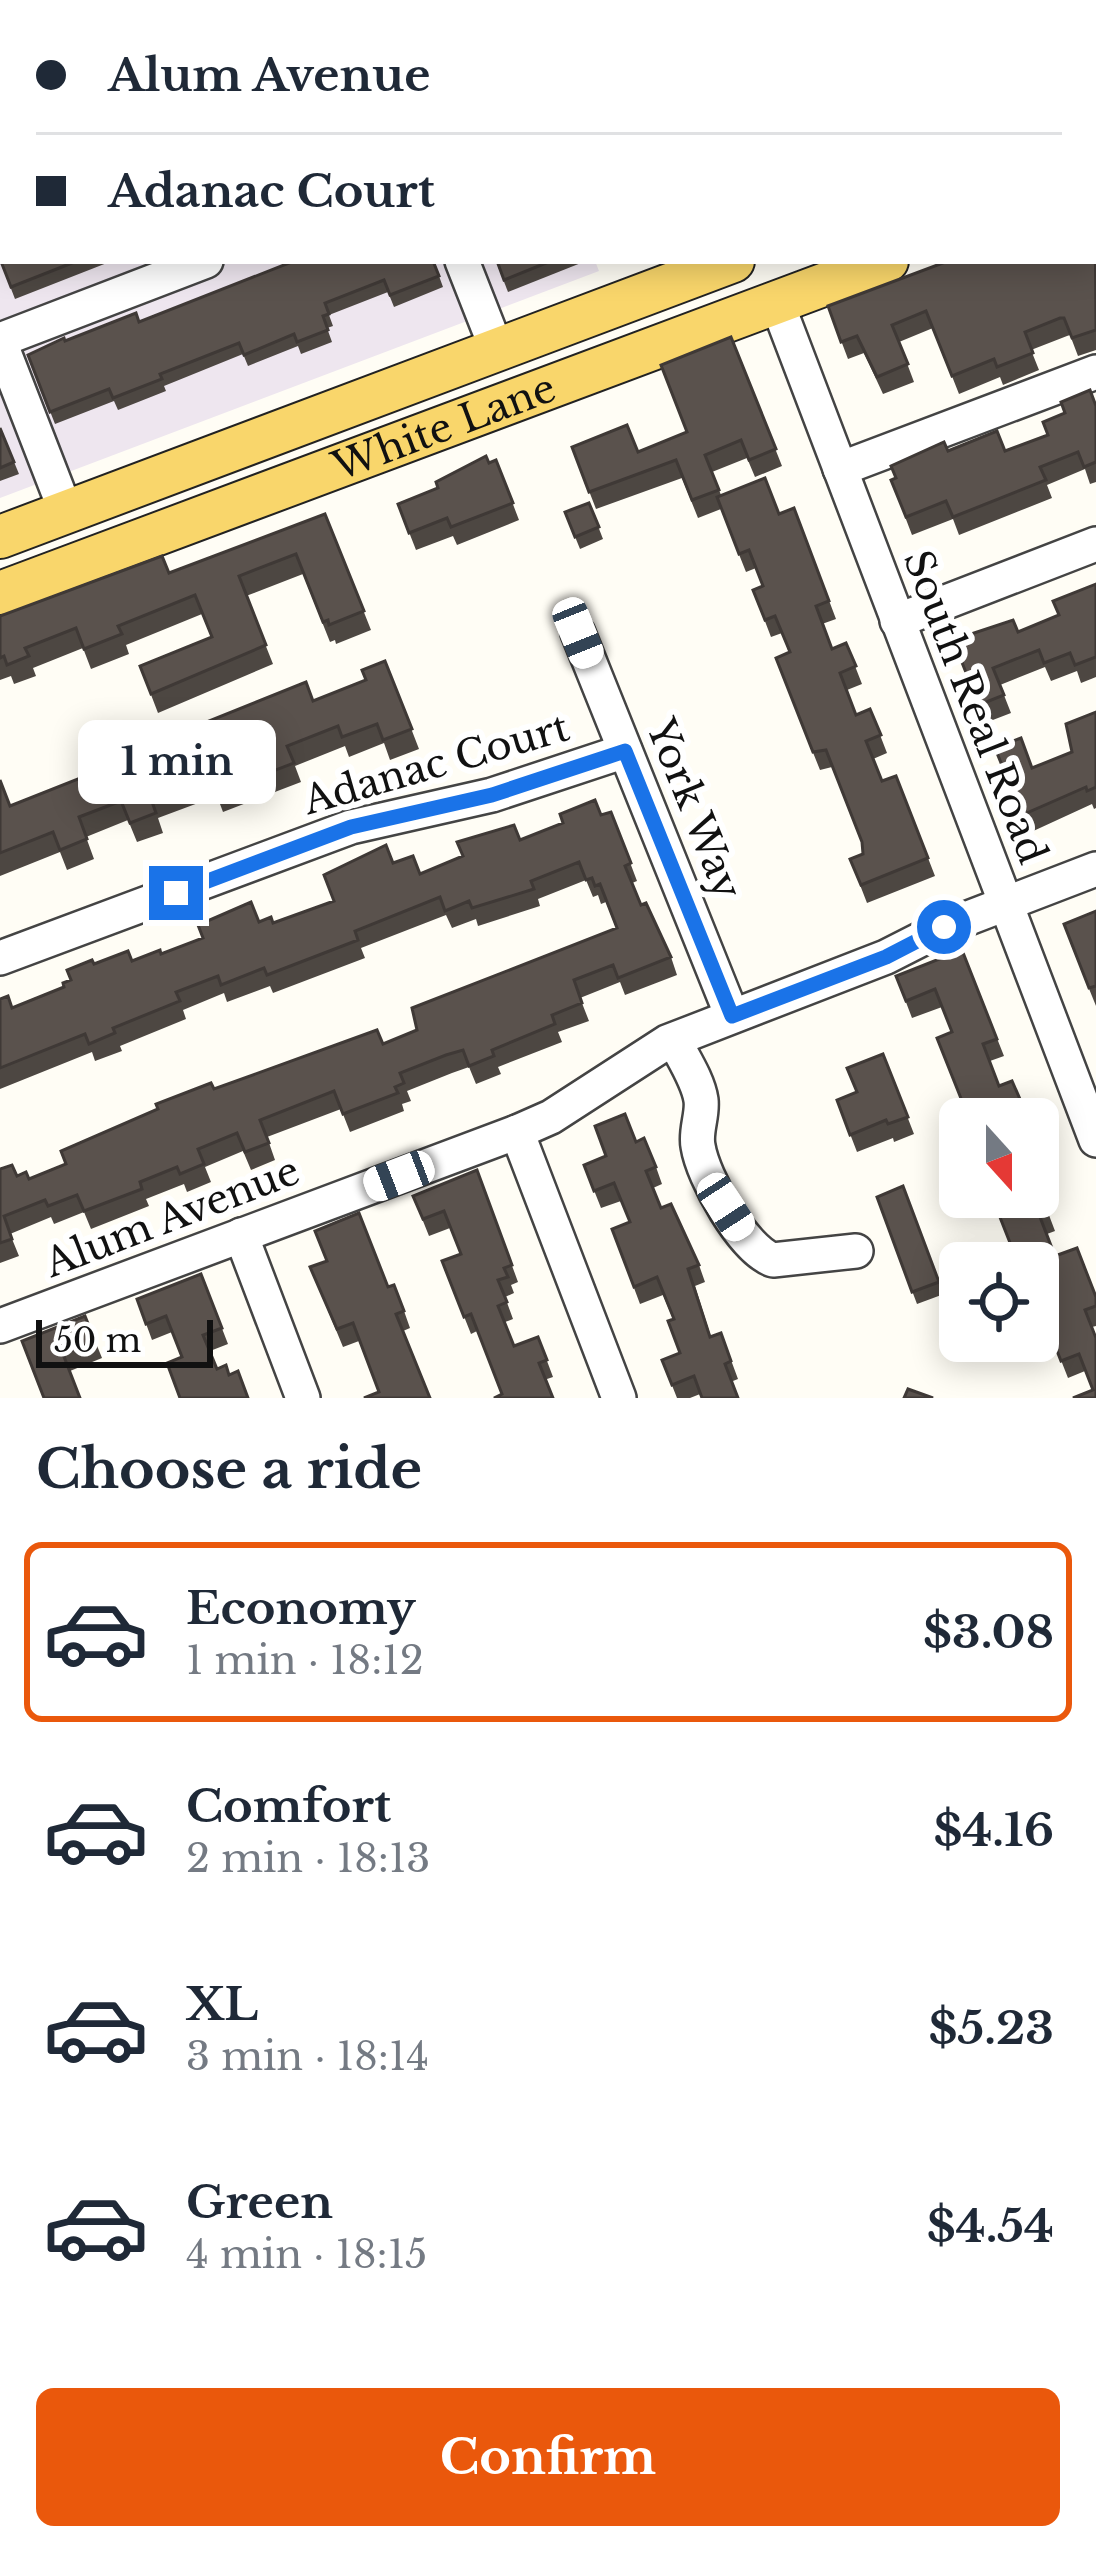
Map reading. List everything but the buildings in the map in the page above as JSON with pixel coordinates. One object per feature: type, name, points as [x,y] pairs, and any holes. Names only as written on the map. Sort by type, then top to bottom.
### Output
[{"type":"main road","name":"White Lane","points":[[0,537],[725,264]]},
{"type":"main road","points":[[537,390],[736,283],[748,264]]},
{"type":"main road","points":[[777,302],[799,264]]},
{"type":"main road","name":"White Lane","points":[[0,593],[878,264]]},
{"type":"main road","points":[[325,470],[471,382],[497,350]]},
{"type":"street","points":[[66,512],[0,341],[198,264]]},
{"type":"street","points":[[464,264],[497,350]]},
{"type":"street","name":"South Real Road","points":[[777,302],[1096,1140]]},
{"type":"street","points":[[840,470],[1096,372]]},
{"type":"street","points":[[896,621],[1096,544]]},
{"type":"street","name":"York Way","points":[[578,633],[732,1016]]},
{"type":"street","name":"Adanac Court","points":[[0,958],[351,827],[492,795],[625,751]]},
{"type":"street","name":"Alum Avenue","points":[[0,1326],[517,1132],[550,1117],[674,1040],[1096,869]]},
{"type":"street","points":[[674,1040],[701,1098],[697,1137],[704,1172],[751,1245],[773,1261],[856,1251]]},
{"type":"street","points":[[517,1132],[619,1398]]},
{"type":"street","points":[[241,1235],[303,1398]]},
{"type":"shaded area","points":[[0,264],[596,264],[599,271],[0,498]]},
{"type":"route","points":[[176,893],[351,827],[492,795],[625,751],[732,1016],[886,957],[944,927]]}]
